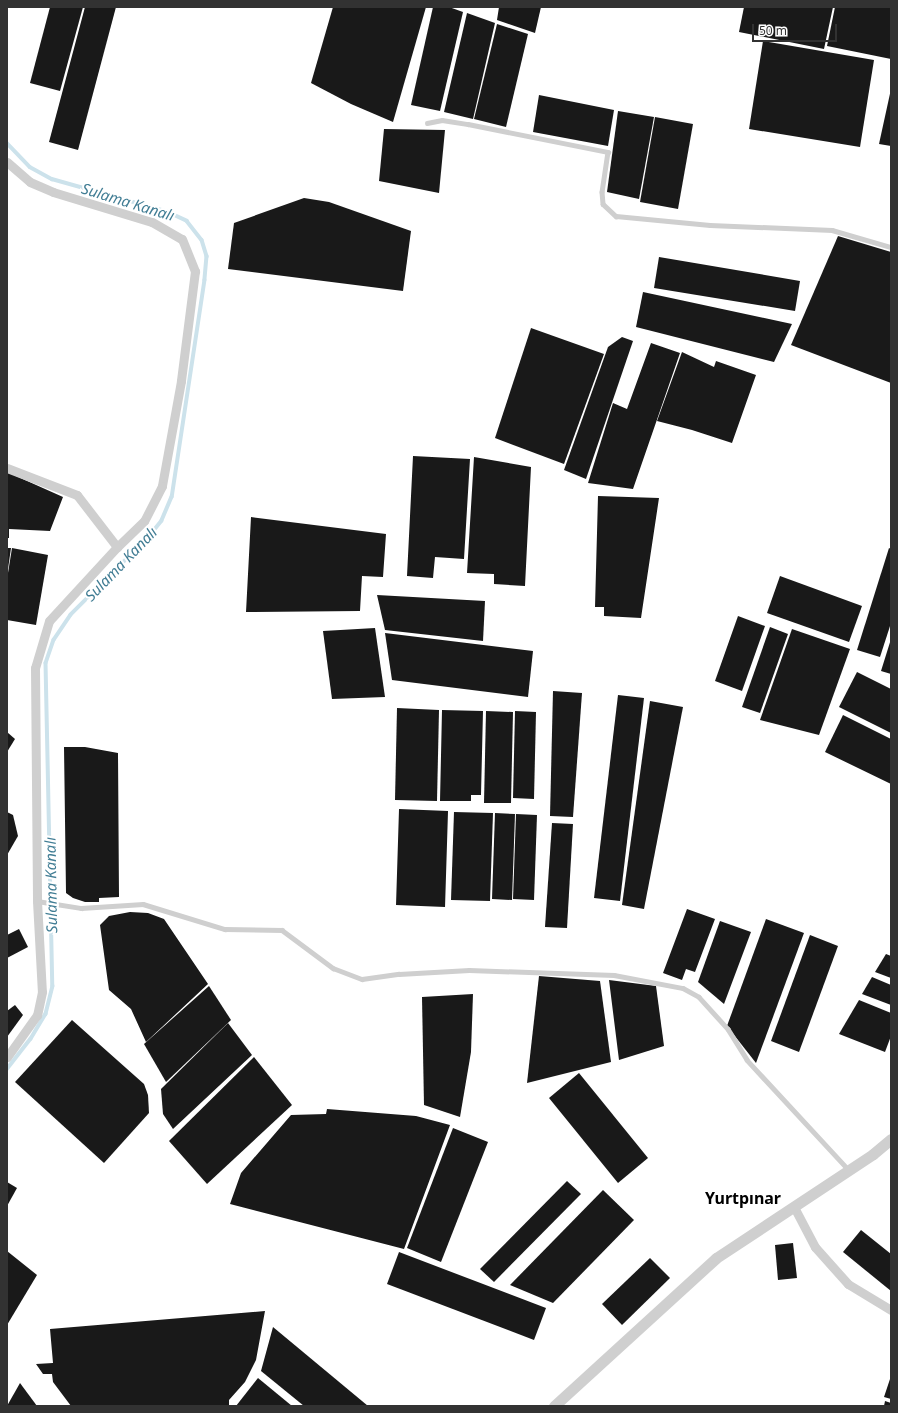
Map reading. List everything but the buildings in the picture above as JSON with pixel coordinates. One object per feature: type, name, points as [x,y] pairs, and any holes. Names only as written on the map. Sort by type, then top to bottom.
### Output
[{"type":"street","points":[[7,162],[30,182],[53,192],[152,222],[182,239],[195,271],[182,381],[162,486],[144,521],[117,546],[49,621],[35,668],[37,901],[42,992],[37,1015],[7,1057]]},
{"type":"street","points":[[7,468],[77,495],[117,546]]},
{"type":"street","points":[[554,1406],[716,1258],[873,1154],[891,1139]]},
{"type":"street","points":[[794,1207],[815,1247],[848,1284],[891,1310]]},
{"type":"lane","points":[[427,123],[442,120],[455,122],[608,152],[602,192],[603,204],[616,216],[710,225],[832,230],[891,247]]},
{"type":"lane","points":[[37,901],[82,908],[143,904],[225,929],[282,930],[333,968],[362,979],[399,974],[469,970],[614,975],[683,988],[699,997],[728,1029],[747,1060],[849,1170]]},
{"type":"waterway","name":"Sulama Kanalı","points":[[7,143],[30,167],[52,179],[166,211],[187,221],[202,240],[207,256],[205,280],[172,497],[162,521],[149,537],[71,615],[54,640],[46,663],[53,986],[46,1014],[31,1039],[7,1070]]},
{"type":"district","name":"Yurtpınar","points":[[743,1198]]}]
